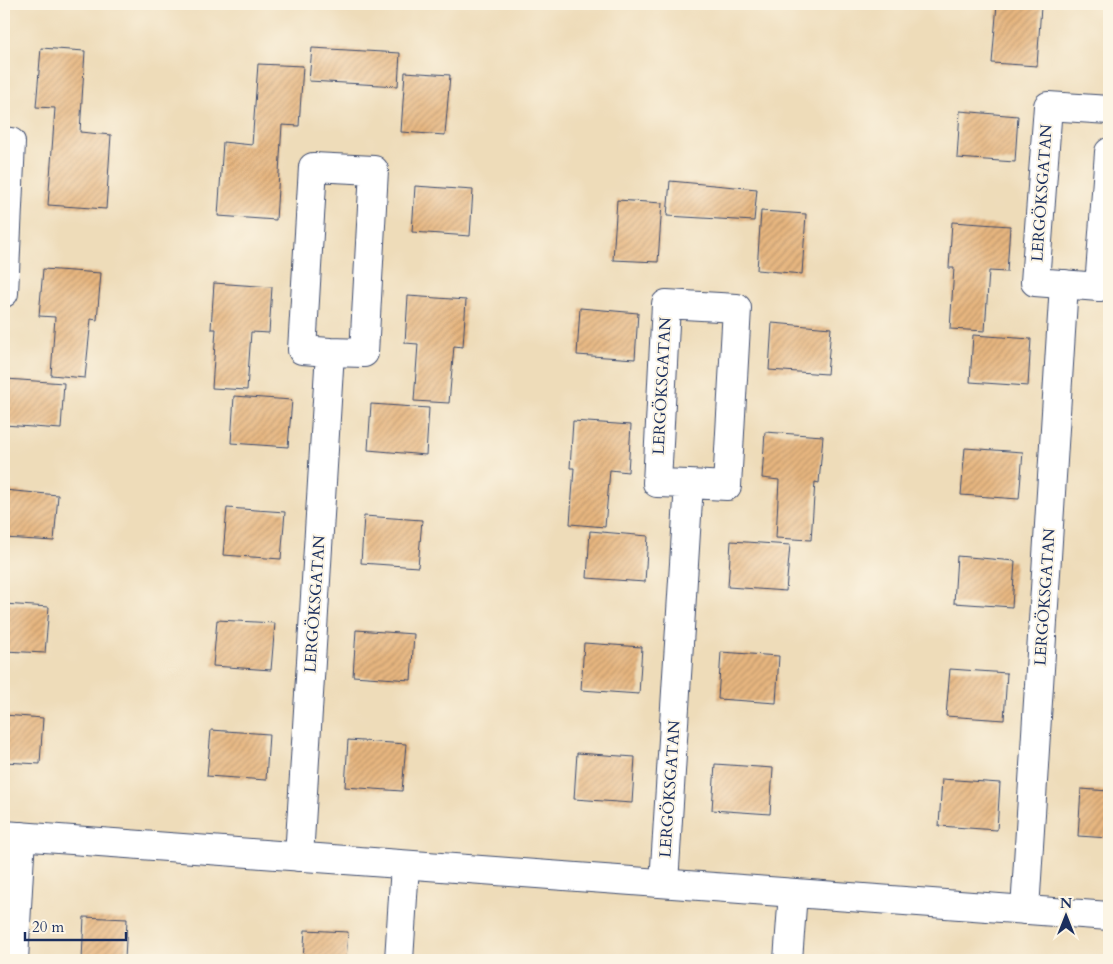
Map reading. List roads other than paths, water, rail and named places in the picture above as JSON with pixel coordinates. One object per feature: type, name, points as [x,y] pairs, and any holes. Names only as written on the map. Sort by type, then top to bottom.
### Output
[{"type":"street","name":"LERGÖKSGATAN","points":[[1109,110],[1048,106],[1035,282],[1099,287],[1109,152]]},
{"type":"street","points":[[4,141],[11,142],[4,293]]},
{"type":"street","points":[[313,167],[374,170],[364,353],[330,352],[302,350],[313,167]]},
{"type":"street","name":"LERGÖKSGATAN","points":[[1025,910],[1064,284]]},
{"type":"street","name":"LERGÖKSGATAN","points":[[666,304],[736,308],[727,486],[690,484],[657,483],[666,304]]},
{"type":"street","name":"LERGÖKSGATAN","points":[[299,857],[330,352]]},
{"type":"street","name":"LERGÖKSGATAN","points":[[664,883],[690,484]]},
{"type":"street","points":[[14,960],[12,836],[1109,916]]},
{"type":"street","points":[[399,960],[405,865]]},
{"type":"street","points":[[788,960],[793,893]]}]
